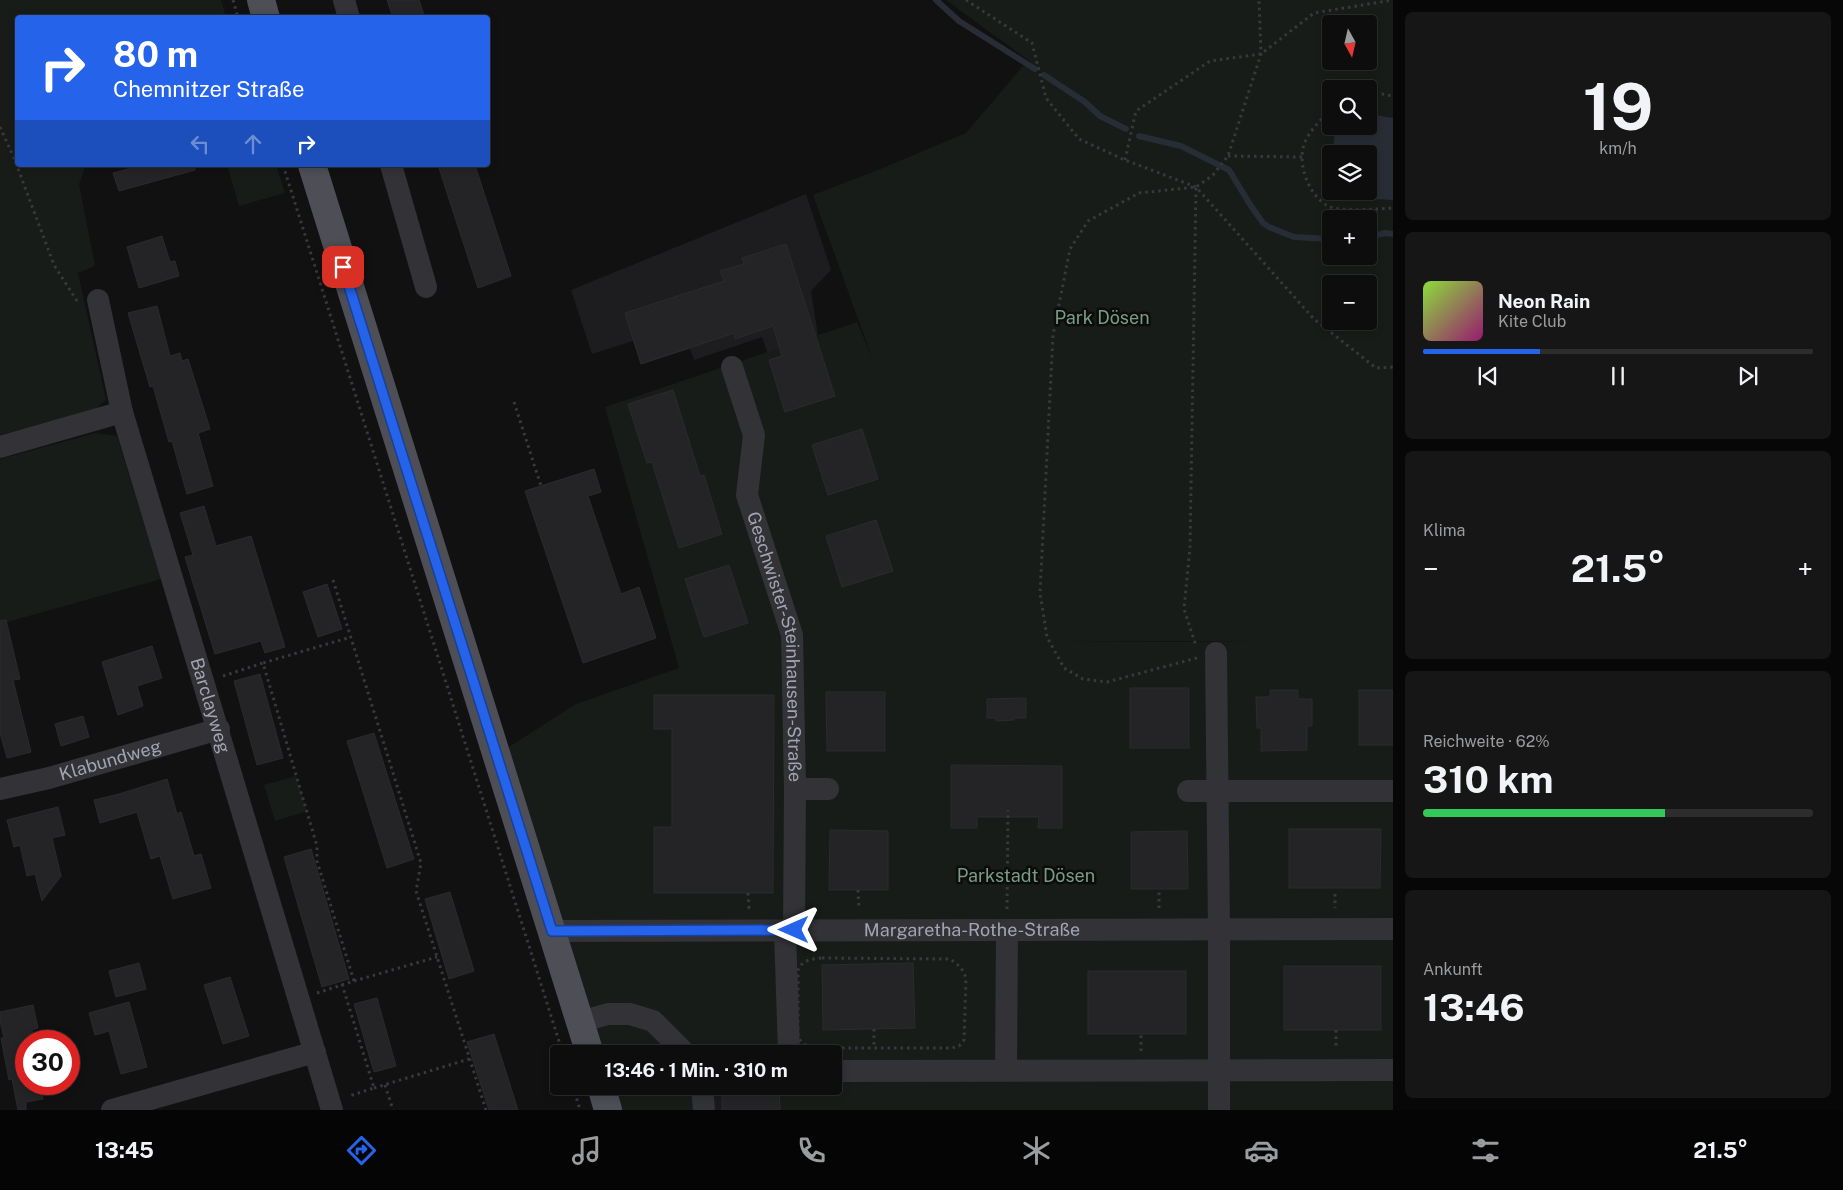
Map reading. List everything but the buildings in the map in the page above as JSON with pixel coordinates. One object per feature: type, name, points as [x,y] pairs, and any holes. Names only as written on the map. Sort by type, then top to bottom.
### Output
[{"type":"main road","points":[[261,0],[265,15]]},
{"type":"main road","points":[[313,167],[587,1045]]},
{"type":"main road","points":[[604,1095],[608,1110]]},
{"type":"street","points":[[344,0],[348,15]]},
{"type":"street","points":[[392,167],[426,287]]},
{"type":"street","name":"Barclayweg","points":[[98,300],[122,412],[331,1106]]},
{"type":"street","name":"Geschwister-Steinhausen-Straße","points":[[732,367],[754,436],[748,495],[792,635],[795,789],[790,930],[789,1045]]},
{"type":"street","points":[[0,447],[122,412]]},
{"type":"street","points":[[1216,653],[1219,1110]]},
{"type":"street","name":"Klabundweg","points":[[0,789],[49,778],[219,729]]},
{"type":"street","points":[[795,789],[828,789]]},
{"type":"street","points":[[1188,791],[1393,790]]},
{"type":"street","name":"Margaretha-Rothe-Straße","points":[[552,931],[1393,929]]},
{"type":"street","points":[[1006,1070],[1007,930]]},
{"type":"street","points":[[580,1022],[608,1014],[630,1014],[653,1022],[677,1045]]},
{"type":"street","points":[[112,1110],[315,1052]]},
{"type":"street","points":[[842,1071],[1393,1070]]},
{"type":"street","points":[[703,1095],[704,1110]]},
{"type":"path","points":[[233,0],[237,15]]},
{"type":"path","points":[[966,0],[1032,43],[1046,98],[1079,140],[1196,187],[1314,319],[1376,368],[1393,368]]},
{"type":"path","points":[[1196,187],[1190,546],[1184,609],[1200,657],[1107,682],[1083,679],[1064,668],[1048,637],[1040,593],[1053,336],[1070,249],[1088,221],[1139,193],[1196,187],[1216,172],[1228,156],[1261,54],[1259,0]]},
{"type":"path","points":[[1125,160],[1136,111],[1210,61],[1261,54],[1314,12],[1393,0]]},
{"type":"path","points":[[1377,95],[1393,96]]},
{"type":"path","points":[[1322,118],[1314,126],[1304,143],[1302,157],[1306,180],[1317,197],[1329,207],[1364,210],[1393,208]]},
{"type":"path","points":[[0,127],[15,161]]},
{"type":"path","points":[[1228,156],[1302,157]]},
{"type":"path","points":[[17,167],[54,265],[77,301],[98,300]]},
{"type":"path","points":[[285,167],[560,1045]]},
{"type":"path","points":[[514,402],[542,486]]},
{"type":"path","points":[[333,580],[421,863],[416,891],[486,1110]]},
{"type":"path","points":[[204,681],[351,637]]},
{"type":"path","points":[[263,663],[317,846],[317,861],[354,981]]},
{"type":"path","points":[[1007,930],[1008,810]]},
{"type":"path","points":[[748,894],[749,908]]},
{"type":"path","points":[[300,998],[437,957]]},
{"type":"path","points":[[822,958],[950,959],[959,966],[966,978],[964,1040],[959,1046],[952,1048],[813,1048],[806,1046],[798,1037],[798,970],[800,964],[806,960],[822,958]]},
{"type":"path","points":[[342,984],[374,1088]]},
{"type":"path","points":[[331,1106],[374,1088],[469,1059]]},
{"type":"path","points":[[385,1085],[392,1110]]},
{"type":"path","points":[[576,1095],[580,1110]]},
{"type":"shaded area","points":[[1377,115],[1393,118],[1393,200],[1377,199],[1377,145],[1334,145],[1334,135],[1377,135]]},
{"type":"shaded area","points":[[806,194],[831,270],[811,291],[818,335],[769,358],[762,337],[694,360],[690,349],[641,364],[633,341],[592,354],[571,290]]},
{"type":"green space","points":[[0,0],[221,0],[225,15],[15,15],[15,167],[85,167],[79,184],[95,266],[78,273],[106,400],[95,409],[0,435]]},
{"type":"green space","name":"Parkstadt Dösen","points":[[946,0],[1393,0],[1393,1110],[622,1110],[617,1095],[842,1095],[842,1045],[600,1045],[504,750],[576,704],[679,668],[605,407],[857,322],[873,360],[813,195],[966,133],[1022,67],[1032,63]],"holes":[[[1171,641],[1263,642],[1055,642]]]},
{"type":"green space","points":[[228,167],[277,167],[285,193],[239,206]]},
{"type":"green space","points":[[96,433],[117,436],[161,579],[0,624],[0,459]]},
{"type":"green space","points":[[296,776],[307,811],[275,821],[264,785]]},
{"type":"waterway","points":[[936,0],[959,21],[1035,69]]},
{"type":"waterway","points":[[1044,75],[1085,102],[1100,116],[1126,129]]},
{"type":"waterway","points":[[1139,136],[1181,146],[1229,170],[1251,206],[1263,223],[1269,227],[1294,237],[1322,239]]},
{"type":"waterway","points":[[1377,235],[1393,234]]},
{"type":"route","points":[[343,267],[552,931],[794,930]]},
{"type":"park label","name":"Park Dösen","points":[[1102,318]]}]
